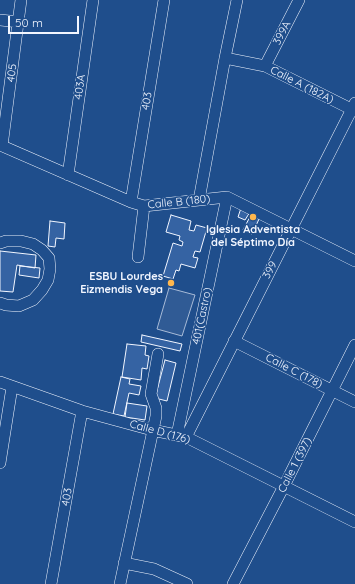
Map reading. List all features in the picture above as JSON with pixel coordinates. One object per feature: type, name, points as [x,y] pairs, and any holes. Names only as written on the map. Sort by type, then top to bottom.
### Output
[{"type":"street","name":"405","points":[[1,146],[21,0]]},
{"type":"street","name":"403A","points":[[68,175],[93,0]]},
{"type":"street","name":"403","points":[[131,202],[164,0]]},
{"type":"street","points":[[199,200],[237,0]]},
{"type":"street","name":"399A","points":[[265,66],[299,0]]},
{"type":"street","points":[[0,20],[19,22]]},
{"type":"street","name":"Calle A (182A)","points":[[225,58],[265,66],[354,108]]},
{"type":"street","name":"399","points":[[181,436],[234,341],[354,108]]},
{"type":"street","name":"Calle B (180)","points":[[1,146],[131,202],[144,206],[227,197]]},
{"type":"street","points":[[227,197],[355,261]]},
{"type":"street","name":"401(Castro)","points":[[181,436],[227,197]]},
{"type":"street","points":[[138,257],[144,206]]},
{"type":"street","points":[[0,243],[6,241],[21,241],[33,244],[42,250],[49,258],[50,269],[48,280],[33,300],[19,306],[0,303]]},
{"type":"street","name":"Calle C (178)","points":[[234,341],[355,402]]},
{"type":"street","name":"Calle 1 (397)","points":[[233,584],[355,345]]},
{"type":"street","points":[[120,584],[156,416],[156,408],[151,394],[158,354]]},
{"type":"street","name":"Calle D (176)","points":[[0,382],[82,411],[152,430],[181,436],[355,522]]},
{"type":"street","points":[[0,463],[12,387]]},
{"type":"street","name":"403","points":[[51,584],[82,411]]},
{"type":"street","points":[[124,563],[154,569],[187,584]]},
{"type":"shaded area","points":[[169,288],[195,295],[182,336],[157,329]]},
{"type":"building","points":[[241,208],[250,212],[245,220],[238,217]]},
{"type":"building","points":[[252,213],[260,217],[252,234],[243,230]]},
{"type":"building","points":[[171,215],[191,221],[189,230],[194,231],[196,225],[207,228],[200,252],[195,251],[193,257],[198,258],[195,268],[181,264],[179,271],[176,270],[173,279],[163,276],[173,243],[182,246],[183,242],[179,240],[180,236],[166,232]]},
{"type":"building","points":[[50,221],[65,223],[64,239],[56,238],[55,247],[48,246]]},
{"type":"building","points":[[0,251],[36,255],[35,268],[17,265],[13,292],[0,291]]},
{"type":"building","points":[[20,266],[40,268],[39,278],[19,275]]},
{"type":"building","points":[[142,335],[182,344],[180,351],[141,342]]},
{"type":"building","points":[[127,344],[146,346],[145,355],[149,356],[147,369],[142,368],[141,380],[122,377]]},
{"type":"building","points":[[165,360],[176,363],[167,401],[155,398]]},
{"type":"building","points":[[121,377],[130,379],[129,384],[141,386],[139,395],[129,393],[124,416],[113,414]]},
{"type":"building","points":[[127,403],[147,406],[145,420],[125,417]]},
{"type":"place","name":"Iglesia Adventista del Séptimo Día","points":[[253,217]]},
{"type":"place","name":"ESBU Lourdes Eizmendis Vega","points":[[171,283]]}]
